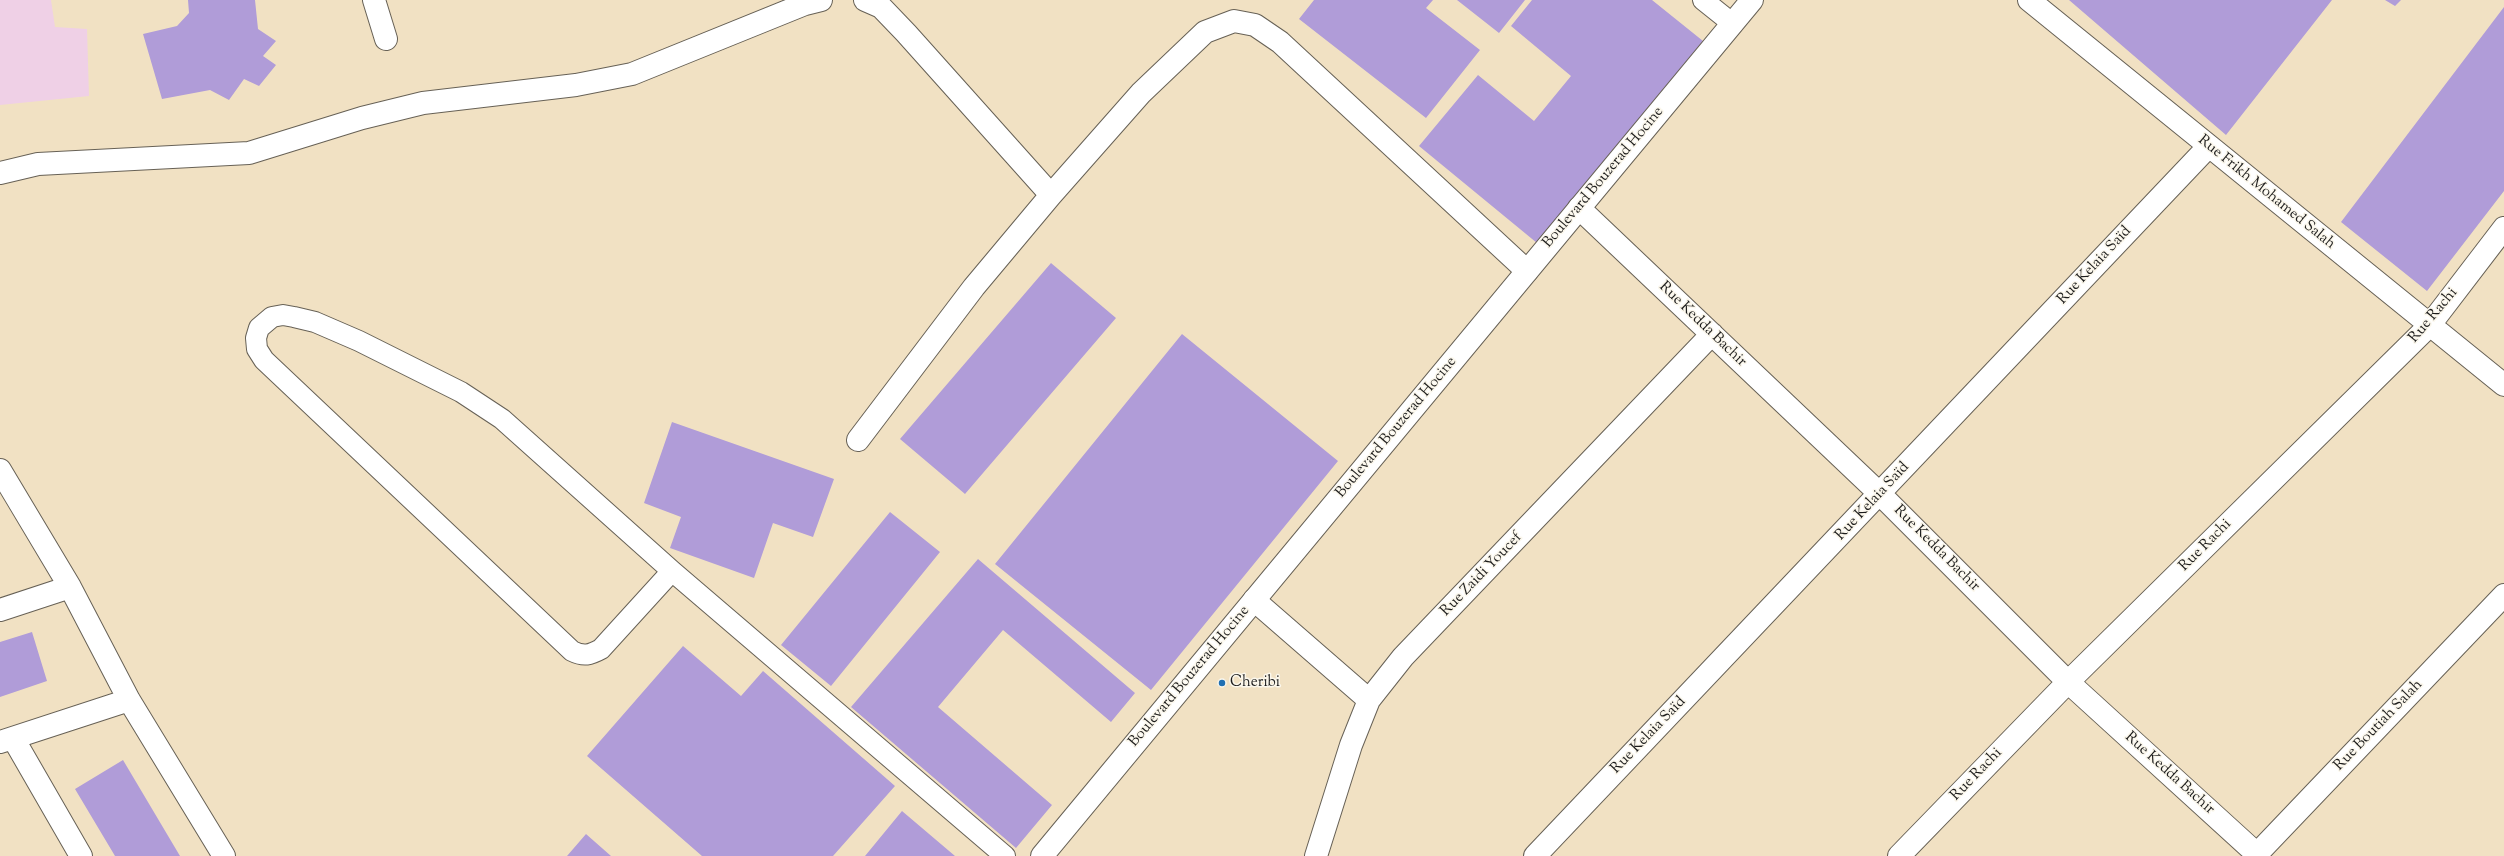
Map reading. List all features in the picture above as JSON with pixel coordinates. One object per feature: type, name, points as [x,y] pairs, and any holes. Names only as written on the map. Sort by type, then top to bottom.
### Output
[{"type":"street","points":[[374,0],[386,39]]},
{"type":"street","points":[[0,173],[38,164],[249,153],[423,103],[576,85],[632,74],[805,4],[821,0]]},
{"type":"street","points":[[865,0],[881,7],[1051,195]]},
{"type":"street","name":"Boulevard Bouzerad Hocine","points":[[1042,856],[1752,0]]},
{"type":"street","name":"Rue Frikh Mohamed Salah","points":[[2029,0],[2429,326],[2504,385]]},
{"type":"street","points":[[858,440],[974,287],[1051,195],[1141,93],[1205,32],[1234,21],[1255,25],[1280,42],[1527,271]]},
{"type":"street","name":"Rue Kelaia Saïd","points":[[1535,856],[2209,146]]},
{"type":"street","name":"Rue Kedda Bachir","points":[[1579,208],[1880,494],[2068,682],[2257,855]]},
{"type":"street","name":"Rue Rachi","points":[[1899,856],[2068,682],[2429,326],[2504,228]]},
{"type":"street","name":"Rue Zaidi Youcef","points":[[1316,856],[1351,745],[1369,700],[1403,657],[1712,334]]},
{"type":"street","points":[[0,470],[70,587],[129,700],[224,856]]},
{"type":"street","points":[[0,610],[70,587]]},
{"type":"street","name":"Rue Boutiah Salah","points":[[2257,855],[2504,595]]},
{"type":"street","points":[[1254,600],[1369,700]]},
{"type":"street","points":[[81,856],[6,740],[129,700]]},
{"type":"lane","points":[[1703,0],[1733,24]]},
{"type":"lane","points":[[672,571],[601,649],[589,656],[581,656],[572,651],[264,360],[257,349],[256,338],[260,328],[272,317],[283,315],[315,322],[359,341],[461,392],[502,419],[672,571],[1005,856]]},
{"type":"shaded area","points":[[0,0],[51,0],[55,27],[87,29],[89,96],[0,105]]},
{"type":"building","points":[[188,0],[255,0],[258,29],[276,41],[263,56],[276,65],[259,86],[244,79],[229,100],[210,90],[162,99],[143,34],[177,26],[189,13]]},
{"type":"building","points":[[1314,0],[1433,0],[1426,8],[1480,50],[1426,118],[1299,19]]},
{"type":"building","points":[[1457,0],[1525,0],[1499,33]]},
{"type":"building","points":[[1532,0],[1652,0],[1703,41],[1537,243],[1419,146],[1478,75],[1534,121],[1571,76],[1511,26]]},
{"type":"building","points":[[2069,0],[2332,0],[2226,135]]},
{"type":"building","points":[[2385,0],[2401,0],[2395,6]]},
{"type":"building","points":[[2504,7],[2504,191],[2427,291],[2341,222]]},
{"type":"building","points":[[1051,263],[1116,318],[965,494],[900,439]]},
{"type":"building","points":[[1182,334],[1338,461],[1151,690],[995,564]]},
{"type":"building","points":[[672,422],[834,479],[813,537],[773,523],[754,578],[670,548],[681,517],[644,503]]},
{"type":"building","points":[[890,512],[940,552],[831,686],[781,645]]},
{"type":"building","points":[[978,559],[1135,693],[1111,722],[1003,630],[938,707],[1052,805],[1016,848],[851,707]]},
{"type":"building","points":[[32,632],[47,681],[0,697],[0,642]]},
{"type":"building","points":[[683,646],[741,696],[763,671],[895,786],[833,856],[702,856],[587,756]]},
{"type":"building","points":[[123,760],[180,856],[115,856],[75,789]]},
{"type":"building","points":[[902,811],[955,856],[865,856]]},
{"type":"building","points":[[586,834],[611,856],[567,856]]},
{"type":"place","name":"Cheribi","points":[[1222,683]]}]
